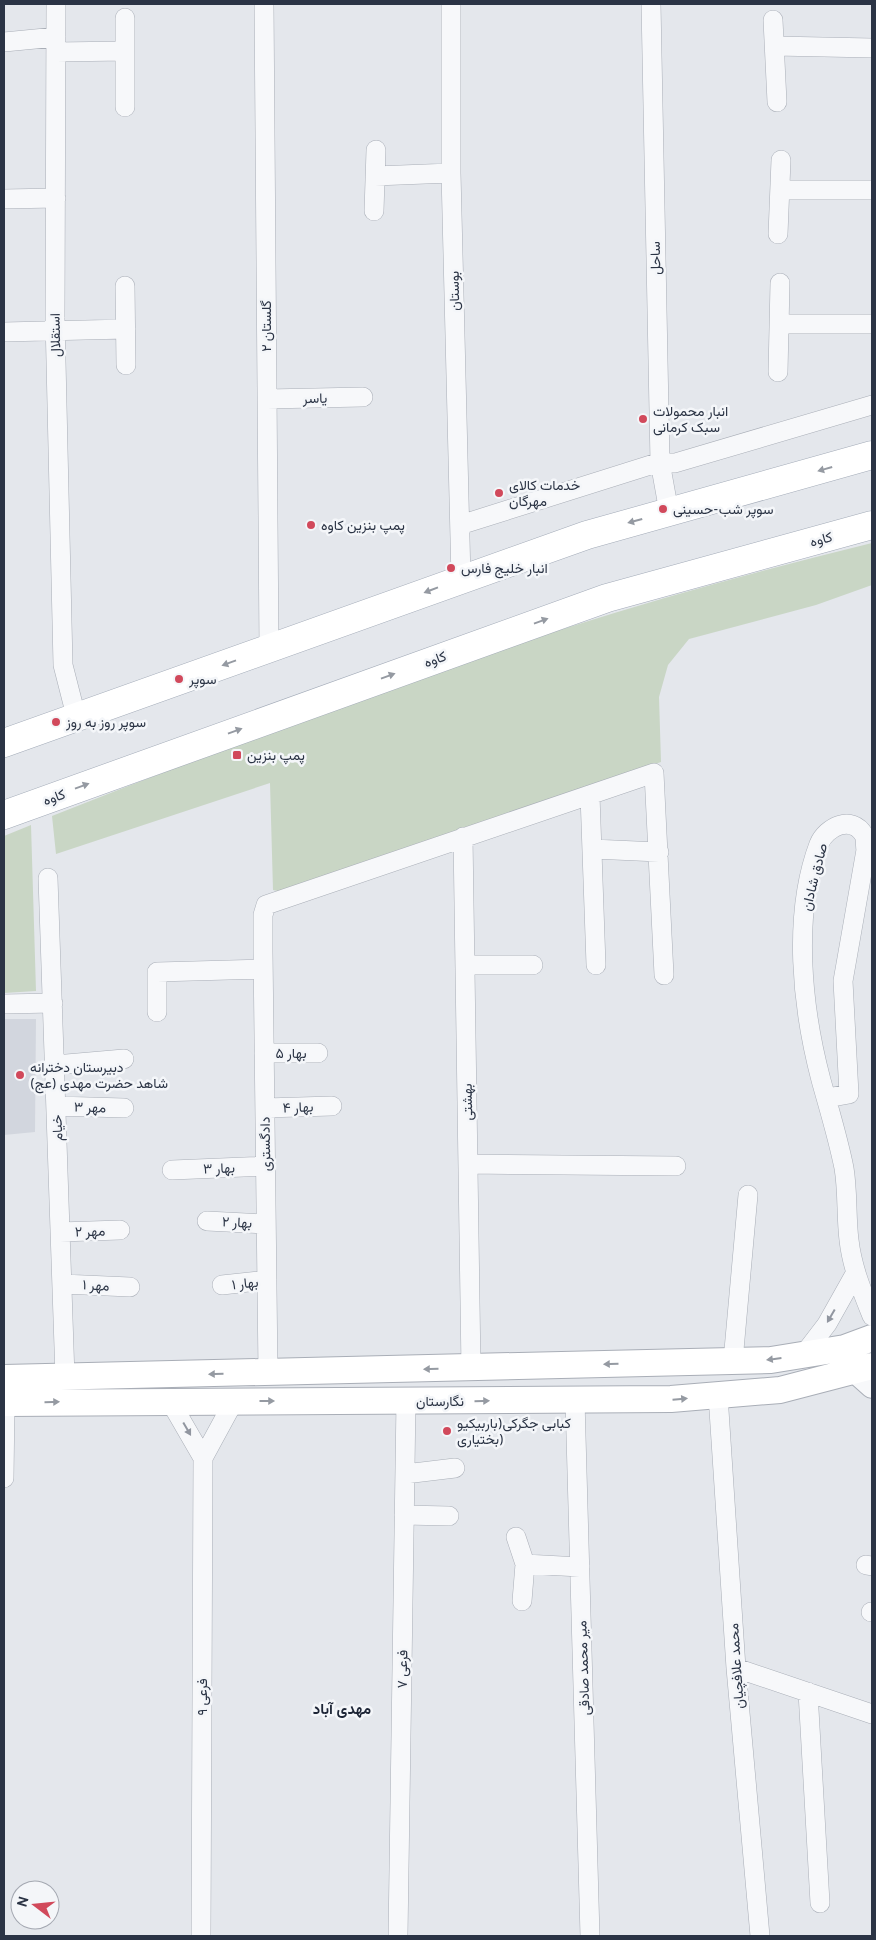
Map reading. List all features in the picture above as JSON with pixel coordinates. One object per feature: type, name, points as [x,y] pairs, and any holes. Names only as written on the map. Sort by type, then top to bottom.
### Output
[{"type":"main road","points":[[4,743],[588,534],[872,456]]},
{"type":"main road","name":"کاوه","points":[[4,815],[607,598],[872,525]]},
{"type":"main road","points":[[4,1395],[65,1377],[771,1360],[845,1348],[872,1338]]},
{"type":"main road","points":[[646,1400],[648,1363]]},
{"type":"main road","name":"نگارستان","points":[[4,1395],[170,1401],[646,1400],[780,1390],[866,1375]]},
{"type":"street","name":"استقلال","points":[[56,4],[55,331],[64,665],[76,716]]},
{"type":"street","name":"گلستان ۲","points":[[264,4],[269,648]]},
{"type":"street","name":"بوستان","points":[[451,4],[451,173],[461,579]]},
{"type":"street","name":"ساحل","points":[[651,4],[660,462],[668,512]]},
{"type":"street","points":[[125,18],[125,107]]},
{"type":"street","points":[[772,20],[777,102]]},
{"type":"street","points":[[4,42],[125,51]]},
{"type":"street","points":[[775,46],[872,48]]},
{"type":"street","points":[[374,210],[376,150]]},
{"type":"street","points":[[778,234],[781,160]]},
{"type":"street","points":[[375,176],[451,173]]},
{"type":"street","points":[[780,190],[872,190]]},
{"type":"street","points":[[4,199],[56,198]]},
{"type":"street","points":[[778,372],[780,282]]},
{"type":"street","points":[[125,286],[126,365]]},
{"type":"street","points":[[779,324],[872,324]]},
{"type":"street","points":[[4,332],[126,329]]},
{"type":"street","name":"یاسر","points":[[267,399],[363,397]]},
{"type":"street","points":[[460,525],[660,462],[675,463],[872,405]]},
{"type":"street","points":[[463,837],[654,774],[664,975]]},
{"type":"street","points":[[590,795],[596,965]]},
{"type":"street","name":"صادق شادان","points":[[827,1098],[849,1094],[843,981],[866,850],[864,836],[857,828],[845,825],[835,826],[827,831],[820,844],[808,889],[802,927],[802,962],[810,1022],[827,1098],[844,1171],[849,1241],[855,1274],[872,1316]]},
{"type":"street","name":"دادگستری","points":[[268,1372],[263,969],[263,915],[266,905],[463,837]]},
{"type":"street","name":"بهشتی","points":[[463,837],[471,1368]]},
{"type":"street","points":[[592,849],[659,852]]},
{"type":"street","name":"خیام","points":[[48,878],[65,1377]]},
{"type":"street","points":[[465,965],[533,965]]},
{"type":"street","points":[[157,1012],[157,972],[263,969]]},
{"type":"street","points":[[4,1004],[53,1003]]},
{"type":"street","name":"بهار ۵","points":[[264,1053],[318,1053]]},
{"type":"street","points":[[54,1065],[124,1059]]},
{"type":"street","name":"مهر ۳","points":[[56,1106],[124,1108]]},
{"type":"street","name":"بهار ۴","points":[[265,1108],[332,1106]]},
{"type":"street","points":[[468,1164],[676,1166]]},
{"type":"street","name":"بهار ۳","points":[[172,1170],[266,1166]]},
{"type":"street","points":[[733,1361],[748,1196]]},
{"type":"street","name":"بهار ۲","points":[[207,1221],[266,1224]]},
{"type":"street","name":"مهر ۲","points":[[60,1232],[120,1230]]},
{"type":"street","points":[[804,1354],[827,1324],[855,1274]]},
{"type":"street","name":"بهار ۱","points":[[222,1285],[267,1280]]},
{"type":"street","name":"مهر ۱","points":[[62,1284],[130,1287]]},
{"type":"street","points":[[4,1395],[4,1478]]},
{"type":"street","name":"محمد علافچیان","points":[[718,1395],[736,1668],[760,1936]]},
{"type":"street","name":"میر محمد صادقی","points":[[575,1400],[590,1936]]},
{"type":"street","points":[[170,1401],[203,1458]]},
{"type":"street","points":[[203,1458],[234,1401]]},
{"type":"street","name":"فرعی ۷","points":[[398,1936],[406,1401]]},
{"type":"street","name":"فرعی ۹","points":[[201,1936],[203,1458]]},
{"type":"street","points":[[405,1474],[455,1468]]},
{"type":"street","points":[[404,1515],[449,1516]]},
{"type":"street","points":[[516,1537],[525,1564],[522,1601]]},
{"type":"street","points":[[525,1564],[580,1567]]},
{"type":"street","points":[[736,1668],[872,1714]]},
{"type":"street","points":[[808,1692],[820,1903]]},
{"type":"shaded area","name":"دبیرستان دخترانه شاهد حضرت مهدی (عج)","points":[[4,1019],[36,1019],[35,1132],[4,1135]]},
{"type":"green space","points":[[872,543],[872,585],[816,605],[689,639],[668,665],[659,697],[661,762],[282,892],[273,890],[270,783],[56,854],[52,816],[243,742],[372,694],[566,628],[719,583]]},
{"type":"green space","points":[[31,825],[36,991],[4,993],[4,836]]},
{"type":"place","name":"انبار محمولات سبک کرمانی","points":[[643,419]]},
{"type":"place","name":"خدمات کالای مهرگان","points":[[499,493]]},
{"type":"place","name":"سوپر شب-حسینی","points":[[663,509]]},
{"type":"place","name":"پمپ بنزین کاوه","points":[[311,525]]},
{"type":"place","name":"انبار خلیج فارس","points":[[451,568]]},
{"type":"place","name":"سوپر","points":[[179,679]]},
{"type":"place","name":"سوپر روز به روز","points":[[56,722]]},
{"type":"place","name":"پمپ بنزین","points":[[237,755]]},
{"type":"place","name":"دبیرستان دخترانه شاهد حضرت مهدی (عج)","points":[[20,1075]]},
{"type":"place","name":"کبابی جگرکی(باربیکیو بختیاری)","points":[[447,1431]]},
{"type":"district","name":"مهدی آباد","points":[[342,1709]]}]
